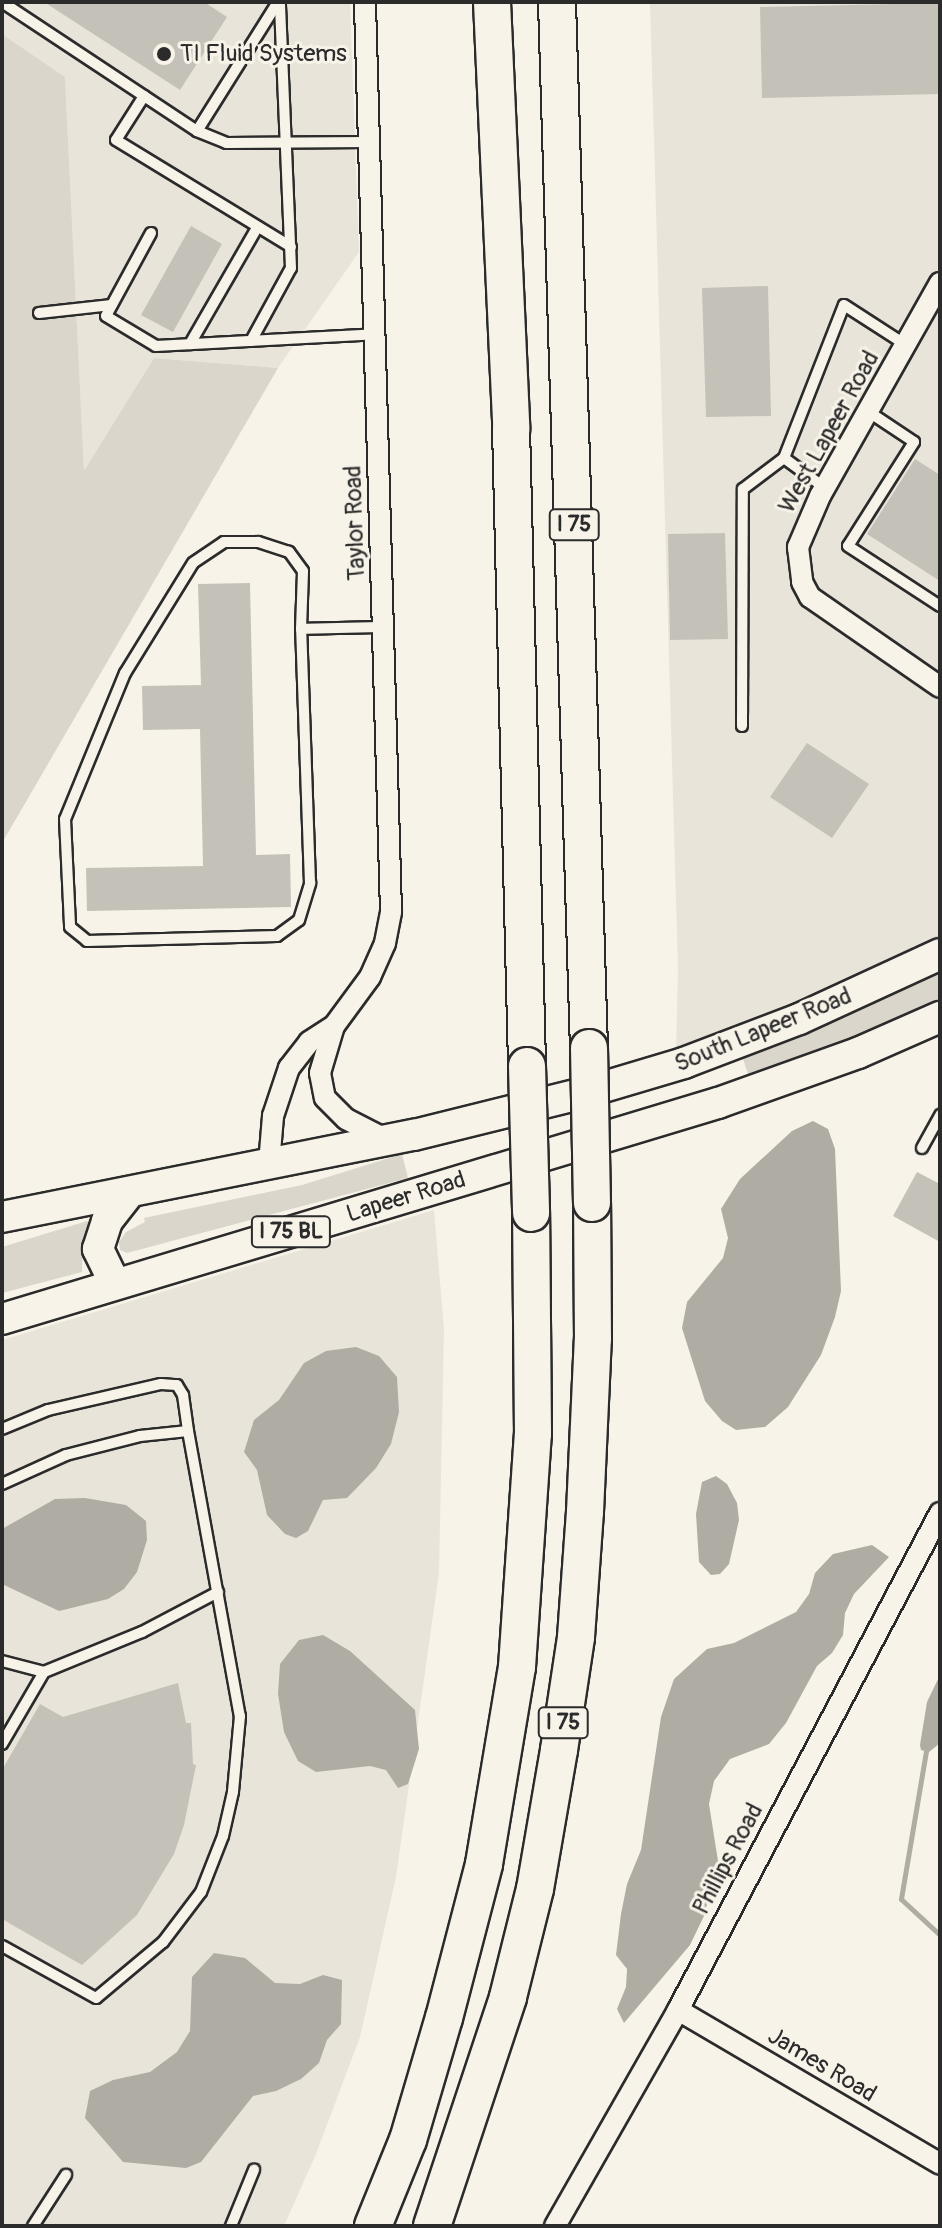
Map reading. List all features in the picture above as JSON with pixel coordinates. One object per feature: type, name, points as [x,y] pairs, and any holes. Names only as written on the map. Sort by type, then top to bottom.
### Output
[{"type":"highway","name":"I 75","points":[[373,2226],[408,2140],[484,1864],[517,1667],[533,1434],[531,1213],[511,428],[492,2]]},
{"type":"highway","name":"I 75","points":[[432,2226],[508,1997],[535,1889],[576,1637],[585,1512],[593,1339],[592,1203],[557,2]]},
{"type":"main road","name":"South Lapeer Road","points":[[387,1140],[580,1094],[684,1063],[799,1019],[940,954]]},
{"type":"main road","name":"South Lapeer Road","points":[[580,1143],[774,1084],[940,1017]]},
{"type":"main road","points":[[2,1217],[387,1140]]},
{"type":"main road","name":"Lapeer Road","points":[[2,1319],[580,1143]]},
{"type":"main road","points":[[115,1284],[98,1249],[107,1221],[128,1194]]},
{"type":"street","name":"Taylor Road","points":[[365,2],[392,852],[390,922],[375,967],[334,1026],[320,1073],[325,1098],[336,1112],[387,1140]]},
{"type":"street","name":"West Lapeer Road","points":[[940,283],[825,488],[798,547],[802,582],[810,597],[940,687]]},
{"type":"street","name":"Taylor Road","points":[[269,1164],[273,1116],[284,1080],[309,1042],[334,1026]]},
{"type":"street","name":"Phillips Road","points":[[555,2226],[678,2010],[940,1513]]},
{"type":"street","name":"James Road","points":[[678,2010],[940,2164]]},
{"type":"lane","points":[[2,2],[197,131],[226,143],[369,142]]},
{"type":"lane","points":[[197,131],[279,2]]},
{"type":"lane","points":[[251,341],[291,268],[279,2]]},
{"type":"lane","points":[[144,96],[116,140],[291,247]]},
{"type":"lane","points":[[190,344],[257,228]]},
{"type":"lane","points":[[151,233],[106,316],[156,346],[375,334]]},
{"type":"lane","points":[[39,313],[112,305]]},
{"type":"lane","points":[[742,726],[743,489],[784,458],[844,305],[906,345]]},
{"type":"lane","points":[[869,412],[914,442],[848,546],[940,606]]},
{"type":"lane","points":[[784,458],[825,488]]},
{"type":"lane","points":[[224,542],[258,542],[289,552],[303,571],[301,629],[310,883],[299,920],[277,936],[87,941],[70,927],[65,819],[125,673],[193,563],[224,542]]},
{"type":"lane","points":[[301,629],[385,627]]},
{"type":"lane","points":[[922,1148],[940,1115]]},
{"type":"lane","points":[[2,1429],[48,1410],[161,1384],[177,1385],[183,1395],[240,1716],[233,1792],[223,1836],[201,1892],[163,1942],[96,1998],[2,1946]]},
{"type":"lane","points":[[2,1484],[66,1455],[140,1436],[188,1431]]},
{"type":"lane","points":[[2,1661],[44,1672],[142,1632],[218,1592]]},
{"type":"lane","points":[[2,1744],[44,1672]]},
{"type":"lane","points":[[231,2226],[254,2170]]},
{"type":"lane","points":[[33,2226],[66,2175]]},
{"type":"shaded area","points":[[2,2],[350,2],[359,252],[278,368],[154,358],[84,473],[65,77],[2,34]]},
{"type":"shaded area","points":[[650,2],[940,2],[940,943],[908,960],[676,1053],[678,969]]},
{"type":"shaded area","points":[[2,34],[65,77],[84,471],[154,358],[278,368],[2,843]]},
{"type":"shaded area","points":[[940,970],[940,999],[884,1026],[749,1077],[742,1056]]},
{"type":"shaded area","points":[[813,1121],[828,1129],[835,1149],[841,1291],[835,1317],[821,1355],[788,1407],[765,1427],[736,1430],[722,1421],[705,1401],[682,1328],[687,1302],[723,1258],[728,1238],[721,1209],[740,1179],[792,1131]]},
{"type":"shaded area","points":[[402,1154],[408,1178],[127,1253],[120,1250],[119,1242],[126,1232],[145,1222],[144,1218],[302,1185]]},
{"type":"shaded area","points":[[434,1210],[444,1329],[439,1573],[396,1877],[360,2037],[316,2154],[284,2226],[2,2226],[2,1340]]},
{"type":"shaded area","points":[[87,1221],[90,1223],[83,1244],[82,1272],[2,1293],[2,1247]]},
{"type":"shaded area","points":[[356,1347],[379,1356],[397,1377],[399,1412],[391,1444],[376,1468],[347,1498],[323,1500],[308,1531],[296,1538],[285,1534],[267,1515],[257,1470],[244,1452],[254,1420],[279,1400],[304,1363],[326,1351]]},
{"type":"shaded area","points":[[716,1476],[727,1484],[737,1503],[739,1520],[729,1564],[720,1574],[711,1575],[699,1562],[696,1514],[702,1482]]},
{"type":"shaded area","points":[[85,1498],[126,1505],[146,1521],[147,1540],[137,1572],[124,1589],[108,1599],[59,1611],[2,1584],[2,1529],[55,1499]]},
{"type":"shaded area","points":[[872,1545],[889,1557],[854,1594],[845,1613],[843,1635],[832,1653],[817,1666],[786,1723],[769,1744],[730,1759],[714,1781],[709,1804],[718,1861],[704,1916],[690,1945],[624,2023],[617,2009],[626,1987],[627,1969],[616,1955],[621,1914],[627,1884],[641,1850],[661,1717],[674,1679],[707,1649],[734,1643],[796,1612],[809,1594],[815,1573],[833,1554]]},
{"type":"shaded area","points":[[323,1635],[350,1651],[415,1710],[419,1749],[408,1784],[398,1788],[386,1770],[370,1766],[316,1772],[298,1761],[284,1732],[278,1694],[280,1664],[299,1640]]},
{"type":"shaded area","points":[[940,1675],[940,1743],[929,1752],[921,1750],[920,1745],[927,1702]]},
{"type":"shaded area","points":[[214,1953],[245,1958],[275,1983],[300,1984],[323,1975],[342,1980],[341,2024],[327,2040],[319,2063],[301,2079],[276,2091],[253,2096],[201,2162],[186,2168],[123,2162],[85,2118],[90,2091],[113,2080],[150,2072],[177,2052],[190,2031],[192,1977]]},
{"type":"building","name":"TI Fluid Systems","points":[[44,2],[204,2],[227,17],[180,90]]},
{"type":"building","points":[[940,3],[940,94],[762,98],[760,7]]},
{"type":"building","points":[[191,226],[222,244],[173,332],[141,315]]},
{"type":"building","points":[[768,286],[771,416],[706,417],[702,288]]},
{"type":"building","points":[[915,459],[940,475],[940,581],[867,534]]},
{"type":"building","points":[[725,533],[728,639],[670,640],[668,534]]},
{"type":"building","points":[[250,583],[256,855],[290,854],[291,907],[87,911],[86,868],[203,866],[200,729],[143,730],[142,686],[201,685],[198,584]]},
{"type":"building","points":[[807,743],[869,784],[832,838],[770,797]]},
{"type":"building","points":[[917,1172],[940,1184],[940,1242],[893,1216]]},
{"type":"building","points":[[178,1683],[186,1723],[191,1723],[193,1764],[196,1765],[184,1825],[174,1854],[137,1915],[82,1965],[2,1919],[2,1770],[40,1704],[63,1717]]},
{"type":"waterway","points":[[926,1751],[901,1899],[940,1935]]},
{"type":"place","name":"TI Fluid Systems","points":[[164,54]]}]
